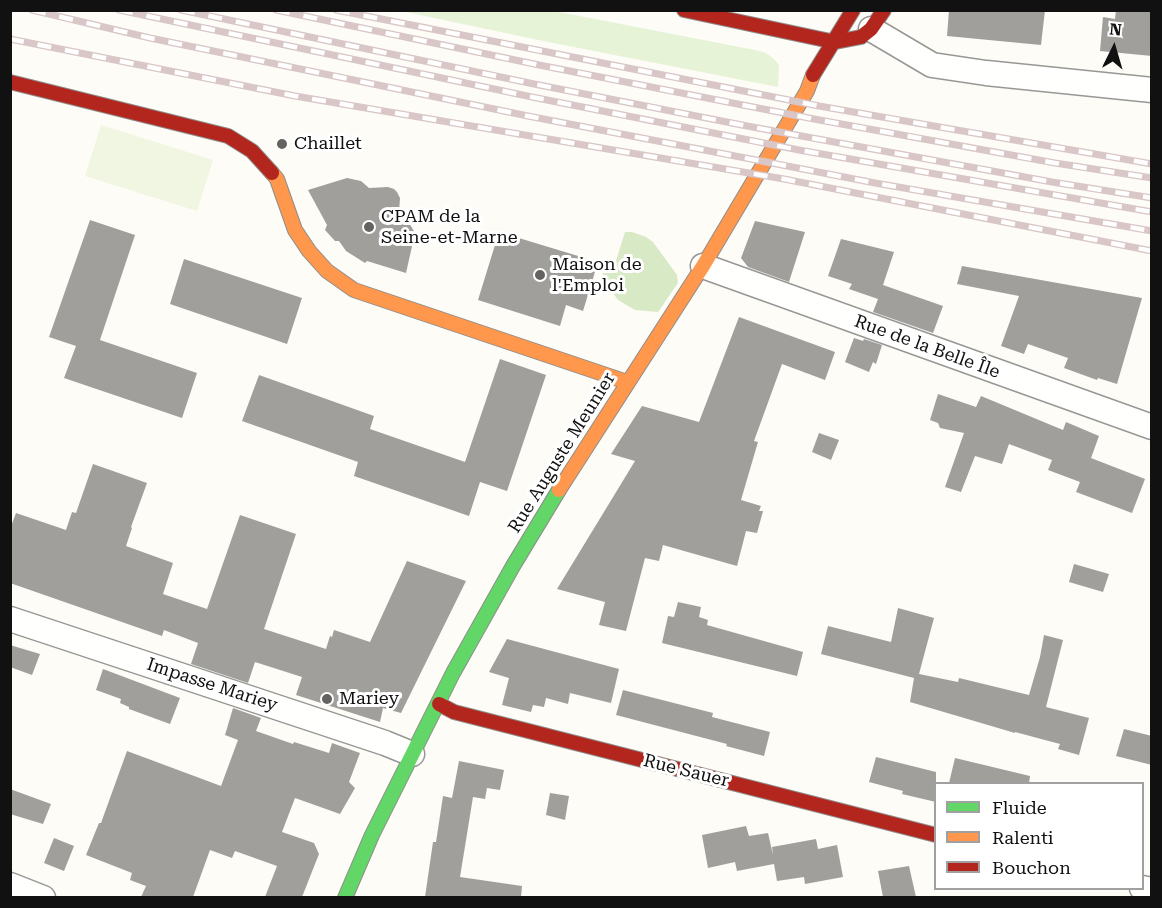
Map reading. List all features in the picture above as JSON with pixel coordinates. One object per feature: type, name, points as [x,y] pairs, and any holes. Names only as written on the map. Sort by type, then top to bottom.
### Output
[{"type":"street","points":[[684,10],[835,42],[861,37],[878,20],[932,65],[986,73],[1152,90]]},
{"type":"street","name":"Rue Auguste Meunier","points":[[345,897],[372,835],[453,673],[513,566],[627,382],[704,266],[853,10]]},
{"type":"street","points":[[10,82],[228,136],[252,151],[277,179],[295,230],[309,251],[327,271],[354,290],[627,382]]},
{"type":"street","name":"Rue de la Belle Île","points":[[704,266],[1152,427]]},
{"type":"street","name":"Impasse Mariey","points":[[10,619],[385,743],[412,754]]},
{"type":"street","name":"Rue Sauer","points":[[439,704],[454,712],[934,834]]},
{"type":"street","points":[[10,885],[43,897]]},
{"type":"green space","points":[[401,11],[554,11],[755,50],[766,53],[779,65],[778,87],[543,41]]},
{"type":"green space","points":[[101,125],[213,160],[197,211],[85,176]]},
{"type":"green space","points":[[625,232],[646,237],[653,242],[677,275],[678,283],[658,312],[635,310],[618,300],[607,285],[602,271],[603,264],[614,267]]},
{"type":"building","points":[[949,10],[1045,10],[1041,45],[947,36]]},
{"type":"building","points":[[1116,10],[1152,10],[1152,56],[1100,51],[1103,17],[1115,19]]},
{"type":"building","name":"CPAM de la Seine-et-Marne","points":[[347,178],[361,181],[369,188],[388,187],[397,192],[400,198],[399,213],[408,221],[415,233],[406,273],[367,261],[365,263],[346,251],[339,241],[335,241],[325,230],[327,225],[308,190]]},
{"type":"building","points":[[90,220],[135,235],[100,340],[197,373],[182,418],[64,378],[76,346],[49,337]]},
{"type":"building","points":[[755,221],[805,232],[789,282],[748,267],[741,258]]},
{"type":"building","name":"Maison de l'Emploi","points":[[499,232],[598,262],[583,311],[566,305],[560,326],[478,300]]},
{"type":"building","points":[[841,239],[894,252],[883,285],[943,306],[933,333],[873,312],[878,299],[849,289],[852,284],[828,276]]},
{"type":"building","points":[[184,259],[302,298],[287,344],[170,304]]},
{"type":"building","points":[[962,266],[1142,298],[1117,384],[1098,378],[1097,380],[1064,368],[1068,358],[1028,344],[1024,354],[1001,346],[1019,296],[957,284]]},
{"type":"building","points":[[739,317],[835,352],[825,380],[782,364],[754,441],[758,442],[741,500],[761,506],[759,511],[763,511],[757,533],[746,531],[737,566],[663,545],[659,561],[645,558],[626,631],[599,625],[605,602],[557,589],[635,461],[611,454],[642,406],[699,422]]},
{"type":"building","points":[[854,338],[882,345],[876,364],[873,362],[869,372],[845,362]]},
{"type":"building","points":[[500,359],[546,375],[507,491],[480,482],[469,516],[354,476],[358,462],[242,421],[259,375],[374,416],[370,429],[465,462]]},
{"type":"building","points":[[938,394],[976,407],[981,396],[1063,430],[1066,422],[1099,436],[1091,458],[1145,479],[1132,513],[1076,492],[1080,482],[1048,470],[1052,460],[1009,444],[1002,464],[975,456],[961,492],[945,487],[964,433],[940,428],[938,423],[930,420]]},
{"type":"building","points":[[819,433],[839,440],[831,460],[812,452]]},
{"type":"building","points":[[93,464],[147,483],[126,546],[173,563],[163,594],[207,609],[240,515],[296,534],[264,629],[326,649],[334,630],[370,642],[407,561],[466,581],[401,713],[383,708],[380,722],[296,695],[302,677],[255,662],[248,683],[191,664],[198,643],[164,630],[162,636],[10,583],[10,529],[16,513],[66,530],[72,512],[76,513]]},
{"type":"building","points":[[1074,564],[1109,574],[1103,592],[1069,582]]},
{"type":"building","points":[[678,602],[701,607],[699,617],[708,620],[707,625],[803,652],[797,676],[662,643],[668,616],[674,617]]},
{"type":"building","points":[[898,608],[934,618],[919,674],[958,682],[959,678],[1029,695],[1044,635],[1063,640],[1046,707],[1089,718],[1079,755],[1058,749],[1060,744],[910,702],[914,678],[821,654],[828,626],[891,642]]},
{"type":"building","points":[[507,639],[619,669],[611,703],[570,693],[568,704],[546,698],[544,707],[533,705],[531,712],[502,705],[509,678],[489,672]]},
{"type":"building","points":[[10,645],[40,654],[32,675],[10,667]]},
{"type":"building","points":[[103,669],[180,698],[170,724],[129,709],[120,703],[121,699],[96,690]]},
{"type":"building","points":[[623,690],[713,713],[712,717],[770,732],[764,756],[616,715]]},
{"type":"building","points":[[233,708],[261,718],[256,731],[329,753],[332,743],[360,753],[349,782],[355,788],[340,814],[295,798],[282,832],[314,843],[319,854],[302,897],[265,897],[277,866],[235,851],[232,858],[210,850],[193,897],[141,897],[146,886],[130,880],[132,873],[86,855],[99,823],[101,823],[127,751],[221,786],[238,740],[225,735]]},
{"type":"building","points":[[1124,729],[1152,736],[1152,765],[1116,756]]},
{"type":"building","points":[[876,757],[936,772],[934,802],[902,794],[903,791],[869,782]]},
{"type":"building","points":[[955,758],[1030,776],[1029,782],[949,782]]},
{"type":"building","points":[[459,761],[504,770],[500,790],[487,788],[485,799],[473,797],[460,877],[522,886],[521,897],[425,897],[443,796],[452,798]]},
{"type":"building","points":[[10,789],[51,804],[43,824],[10,814]]},
{"type":"building","points":[[550,793],[569,796],[565,820],[546,815]]},
{"type":"building","points":[[746,826],[749,836],[768,833],[773,855],[772,847],[816,839],[818,849],[837,845],[843,877],[805,884],[804,877],[777,881],[774,864],[737,871],[735,862],[708,868],[702,835]]},
{"type":"building","points":[[54,838],[74,846],[64,871],[44,863]]},
{"type":"building","points":[[909,866],[916,897],[883,897],[878,871]]},
{"type":"railway","points":[[32,10],[150,38],[528,116],[875,183],[1152,231]]},
{"type":"railway","points":[[119,10],[532,97],[799,150],[1152,212]]},
{"type":"railway","points":[[181,10],[747,126],[1152,198]]},
{"type":"railway","points":[[276,10],[814,119],[1055,163],[1152,178]]},
{"type":"railway","points":[[336,10],[819,106],[1152,164]]},
{"type":"railway","points":[[10,39],[295,96],[784,179],[1152,251]]},
{"type":"traffic: fast","points":[[345,898],[372,835],[453,673],[559,490]]},
{"type":"traffic: slow","points":[[559,490],[703,266],[807,91],[813,75]]},
{"type":"traffic: slow","points":[[272,173],[277,179],[295,230],[309,251],[327,271],[354,290],[627,382]]},
{"type":"traffic: jam","points":[[684,10],[835,42]]},
{"type":"traffic: jam","points":[[813,75],[853,10]]},
{"type":"traffic: jam","points":[[835,42],[861,37],[871,29],[884,10]]},
{"type":"traffic: jam","points":[[10,82],[228,136],[252,151],[272,173]]},
{"type":"traffic: jam","points":[[439,704],[454,712],[934,834]]},
{"type":"place","name":"Chaillet","points":[[282,144]]},
{"type":"place","name":"CPAM de la Seine-et-Marne","points":[[369,227]]},
{"type":"place","name":"Maison de l'Emploi","points":[[540,275]]},
{"type":"place","name":"Mariey","points":[[327,699]]}]
